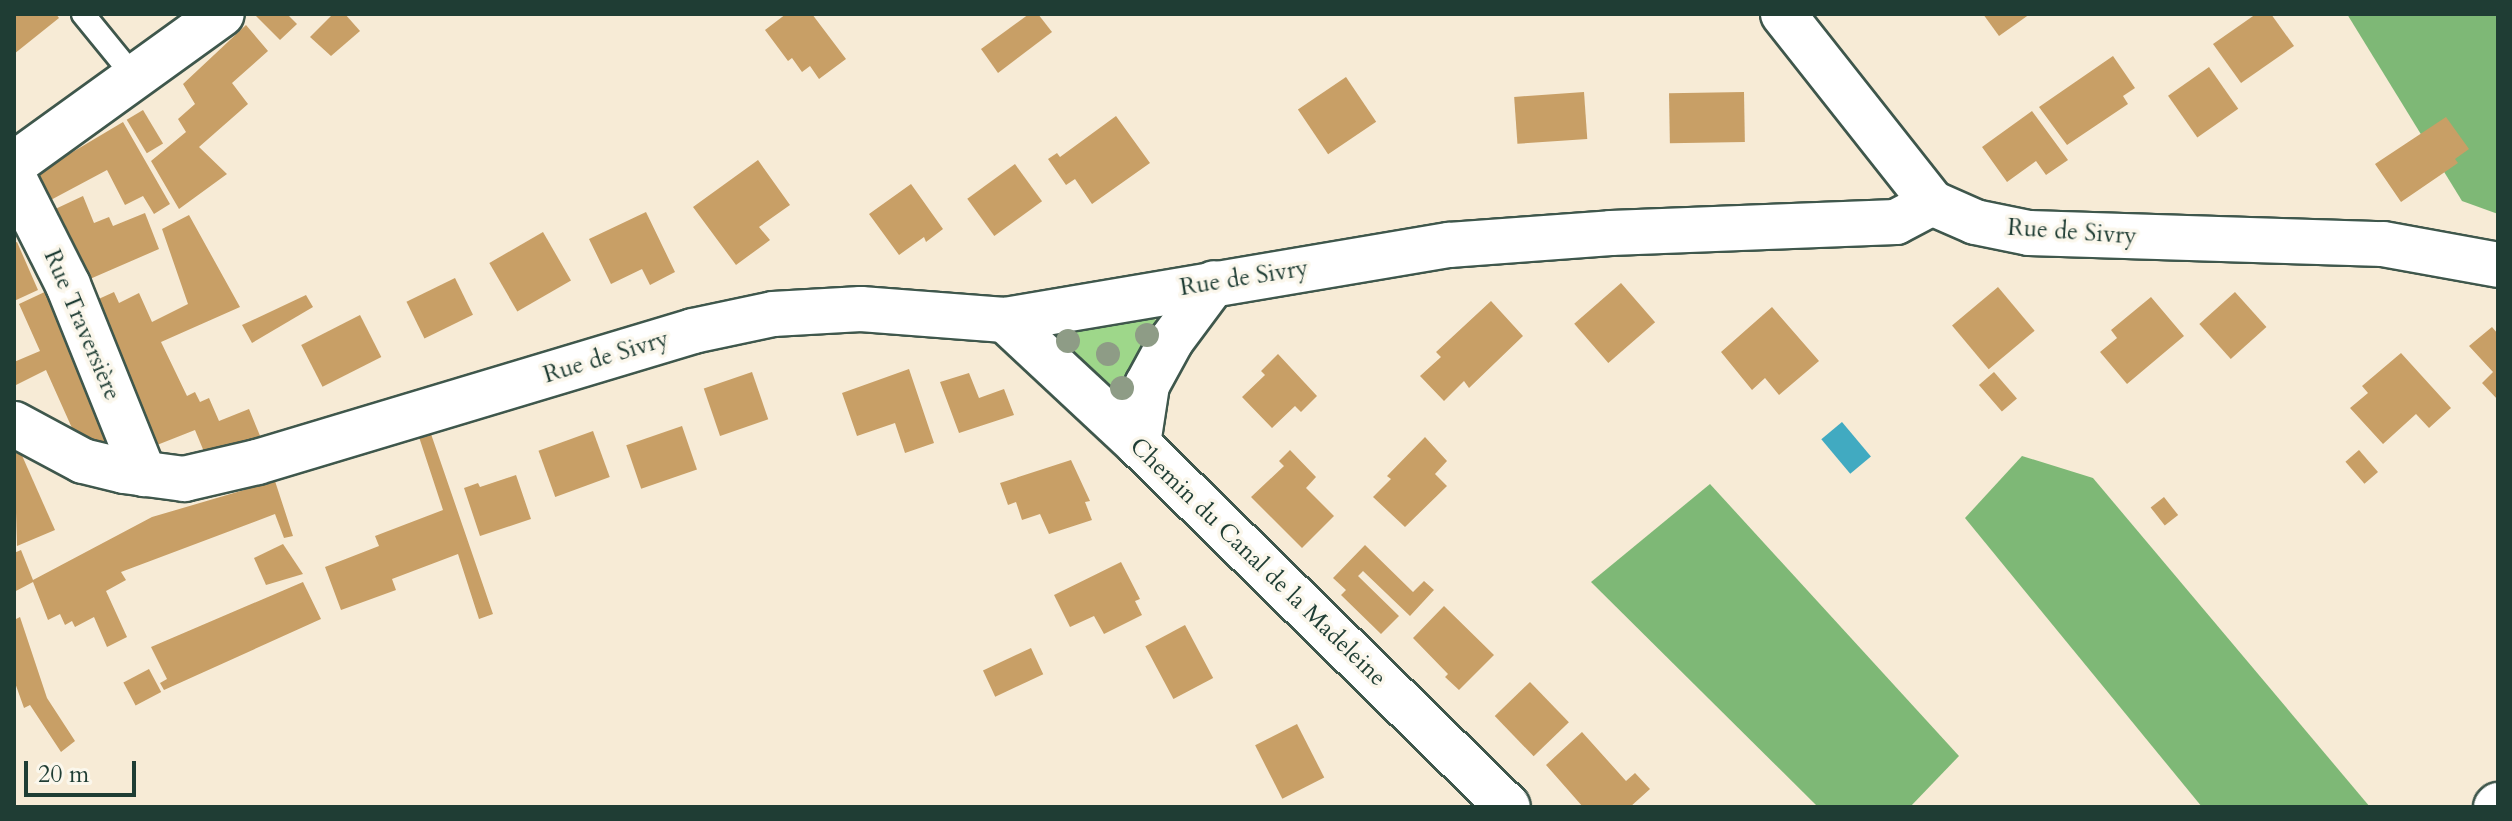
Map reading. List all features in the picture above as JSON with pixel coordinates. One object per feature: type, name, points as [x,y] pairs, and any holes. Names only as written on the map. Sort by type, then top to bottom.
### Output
[{"type":"street","points":[[14,164],[136,79],[222,14]]},
{"type":"street","points":[[1783,14],[1932,203]]},
{"type":"street","name":"Rue Traversière","points":[[14,178],[68,285],[144,474]]},
{"type":"street","name":"Rue de Sivry","points":[[14,424],[83,461],[184,479],[257,462],[693,331],[773,314],[861,309],[1005,320],[1449,245],[1611,233],[1896,222],[1932,203],[1975,222],[2029,233],[2383,244],[2498,265]]},
{"type":"street","points":[[1138,444],[1147,385],[1171,341],[1214,283]]},
{"type":"street","name":"Chemin du Canal de la Madeleine","points":[[1005,320],[1138,444],[1508,807]]},
{"type":"lane","points":[[83,14],[136,79]]},
{"type":"green space","points":[[2347,14],[2498,14],[2498,214],[2462,201]]},
{"type":"green space","points":[[1153,317],[1162,327],[1127,398],[1119,401],[1051,337],[1057,330]]},
{"type":"green space","points":[[2022,456],[2093,478],[2370,807],[2202,807],[1965,518]]},
{"type":"green space","points":[[1710,484],[1959,756],[1910,807],[1818,807],[1591,582]]},
{"type":"water","points":[[1842,422],[1871,456],[1850,474],[1821,439]]},
{"type":"building","points":[[14,14],[56,14],[59,18],[14,54]]},
{"type":"building","points":[[254,14],[287,14],[297,24],[280,40]]},
{"type":"building","points":[[333,14],[345,14],[360,31],[331,56],[310,37]]},
{"type":"building","points":[[786,14],[812,14],[846,59],[819,79],[810,66],[802,72],[792,58],[788,61],[765,30]]},
{"type":"building","points":[[1029,14],[1038,14],[1052,32],[998,73],[981,49]]},
{"type":"building","points":[[1983,14],[2030,14],[1999,36]]},
{"type":"building","points":[[2256,14],[2271,14],[2294,46],[2241,83],[2213,44]]},
{"type":"building","points":[[246,25],[268,51],[232,83],[248,104],[199,147],[227,174],[179,209],[151,161],[186,132],[178,119],[195,104],[183,84]]},
{"type":"building","points":[[2113,56],[2135,88],[2123,96],[2128,104],[2067,145],[2039,107]]},
{"type":"building","points":[[2209,67],[2238,109],[2197,137],[2168,96]]},
{"type":"building","points":[[1346,77],[1376,122],[1328,154],[1298,109]]},
{"type":"building","points":[[1584,92],[1587,139],[1517,144],[1514,97]]},
{"type":"building","points":[[1744,92],[1745,142],[1670,143],[1669,93]]},
{"type":"building","points":[[143,110],[163,143],[147,153],[127,120]]},
{"type":"building","points":[[2032,111],[2068,160],[2046,175],[2036,161],[2007,182],[1982,147]]},
{"type":"building","points":[[1116,116],[1150,163],[1092,204],[1075,179],[1066,185],[1048,159],[1057,153],[1060,157]]},
{"type":"building","points":[[2446,117],[2469,149],[2455,159],[2458,163],[2401,202],[2375,164]]},
{"type":"building","points":[[123,122],[170,204],[154,214],[143,196],[125,205],[107,170],[47,202],[34,175]]},
{"type":"building","points":[[758,160],[790,205],[759,227],[770,240],[736,265],[693,207]]},
{"type":"building","points":[[1015,164],[1042,201],[994,236],[967,199]]},
{"type":"building","points":[[911,184],[943,229],[926,242],[924,237],[899,255],[869,214]]},
{"type":"building","points":[[83,196],[94,223],[109,217],[113,226],[145,213],[159,249],[83,282],[51,211]]},
{"type":"building","points":[[646,212],[675,272],[650,285],[642,269],[611,284],[589,239]]},
{"type":"building","points":[[189,215],[240,307],[161,342],[187,396],[195,392],[200,402],[209,398],[219,421],[249,409],[263,443],[207,459],[195,430],[157,445],[92,302],[114,292],[119,303],[139,293],[152,322],[188,304],[162,229]]},
{"type":"building","points":[[543,232],[571,280],[517,311],[489,263]]},
{"type":"building","points":[[17,242],[38,290],[14,301],[14,243]]},
{"type":"building","points":[[455,278],[473,315],[424,339],[406,302]]},
{"type":"building","points":[[1621,283],[1655,322],[1608,363],[1574,324]]},
{"type":"building","points":[[1998,287],[2035,331],[1989,369],[1952,326]]},
{"type":"building","points":[[51,289],[116,448],[76,437],[46,370],[14,386],[14,362],[40,351],[19,304]]},
{"type":"building","points":[[2235,292],[2266,327],[2231,359],[2199,324]]},
{"type":"building","points":[[306,295],[313,307],[252,343],[242,325]]},
{"type":"building","points":[[2151,297],[2184,336],[2127,384],[2100,352],[2117,338],[2111,330]]},
{"type":"building","points":[[1491,301],[1523,336],[1469,388],[1464,381],[1444,401],[1420,376],[1441,357],[1436,352]]},
{"type":"building","points":[[1772,307],[1819,361],[1779,395],[1765,378],[1752,390],[1721,352]]},
{"type":"building","points":[[360,315],[381,357],[323,387],[301,345]]},
{"type":"building","points":[[2492,327],[2498,334],[2498,400],[2482,383],[2493,372],[2469,346]]},
{"type":"building","points":[[2401,353],[2451,408],[2429,428],[2416,414],[2383,444],[2350,408],[2368,393],[2362,386]]},
{"type":"building","points":[[1278,354],[1317,396],[1301,412],[1295,406],[1272,428],[1242,397],[1265,375],[1261,371]]},
{"type":"building","points":[[909,369],[934,443],[905,453],[895,423],[857,436],[842,393]]},
{"type":"building","points":[[752,372],[768,419],[720,436],[704,389]]},
{"type":"building","points":[[1994,372],[2017,398],[2002,412],[1979,385]]},
{"type":"building","points":[[969,373],[979,398],[1004,389],[1014,415],[959,433],[940,382]]},
{"type":"building","points":[[682,426],[697,469],[641,489],[626,445]]},
{"type":"building","points":[[593,431],[610,477],[555,497],[538,451]]},
{"type":"building","points":[[431,434],[493,614],[479,619],[458,554],[392,579],[396,590],[341,610],[325,567],[379,546],[375,536],[443,510],[419,437]]},
{"type":"building","points":[[1425,437],[1447,461],[1435,474],[1447,486],[1405,527],[1373,497],[1391,479],[1387,476]]},
{"type":"building","points":[[14,445],[20,451],[55,530],[17,546]]},
{"type":"building","points":[[1290,450],[1316,477],[1306,488],[1334,516],[1302,548],[1251,497],[1284,466],[1279,461]]},
{"type":"building","points":[[2359,450],[2378,472],[2364,484],[2345,462]]},
{"type":"building","points":[[1071,460],[1090,501],[1085,502],[1092,520],[1049,534],[1040,514],[1022,520],[1016,502],[1008,505],[1000,483]]},
{"type":"building","points":[[516,475],[531,519],[480,536],[464,488],[478,483],[480,487]]},
{"type":"building","points":[[275,481],[293,536],[284,538],[275,514],[121,572],[126,580],[106,591],[127,637],[107,647],[94,617],[75,627],[72,621],[65,625],[60,614],[48,620],[33,582],[14,592],[14,553],[21,550],[33,580],[152,517]]},
{"type":"building","points":[[2164,497],[2178,515],[2165,526],[2151,507]]},
{"type":"building","points":[[283,544],[303,574],[266,585],[254,558]]},
{"type":"building","points":[[1365,545],[1413,592],[1424,581],[1434,590],[1410,616],[1363,571],[1358,576],[1399,616],[1381,634],[1341,595],[1346,590],[1333,578]]},
{"type":"building","points":[[1121,562],[1140,599],[1135,601],[1142,615],[1104,634],[1094,616],[1070,627],[1054,595]]},
{"type":"building","points":[[303,582],[321,619],[164,690],[160,683],[167,679],[151,647]]},
{"type":"building","points":[[1444,606],[1494,655],[1459,690],[1413,638]]},
{"type":"building","points":[[20,617],[47,698],[75,741],[61,752],[30,705],[24,708],[14,680],[14,620]]},
{"type":"building","points":[[1185,625],[1213,678],[1173,699],[1145,646]]},
{"type":"building","points":[[1031,648],[1043,674],[995,697],[983,670]]},
{"type":"building","points":[[149,669],[161,692],[136,706],[123,683]]},
{"type":"building","points":[[1530,682],[1569,722],[1534,756],[1495,716]]},
{"type":"building","points":[[1297,724],[1324,777],[1282,799],[1255,745]]},
{"type":"building","points":[[1582,732],[1626,781],[1635,773],[1650,789],[1630,807],[1583,807],[1546,765]]}]
